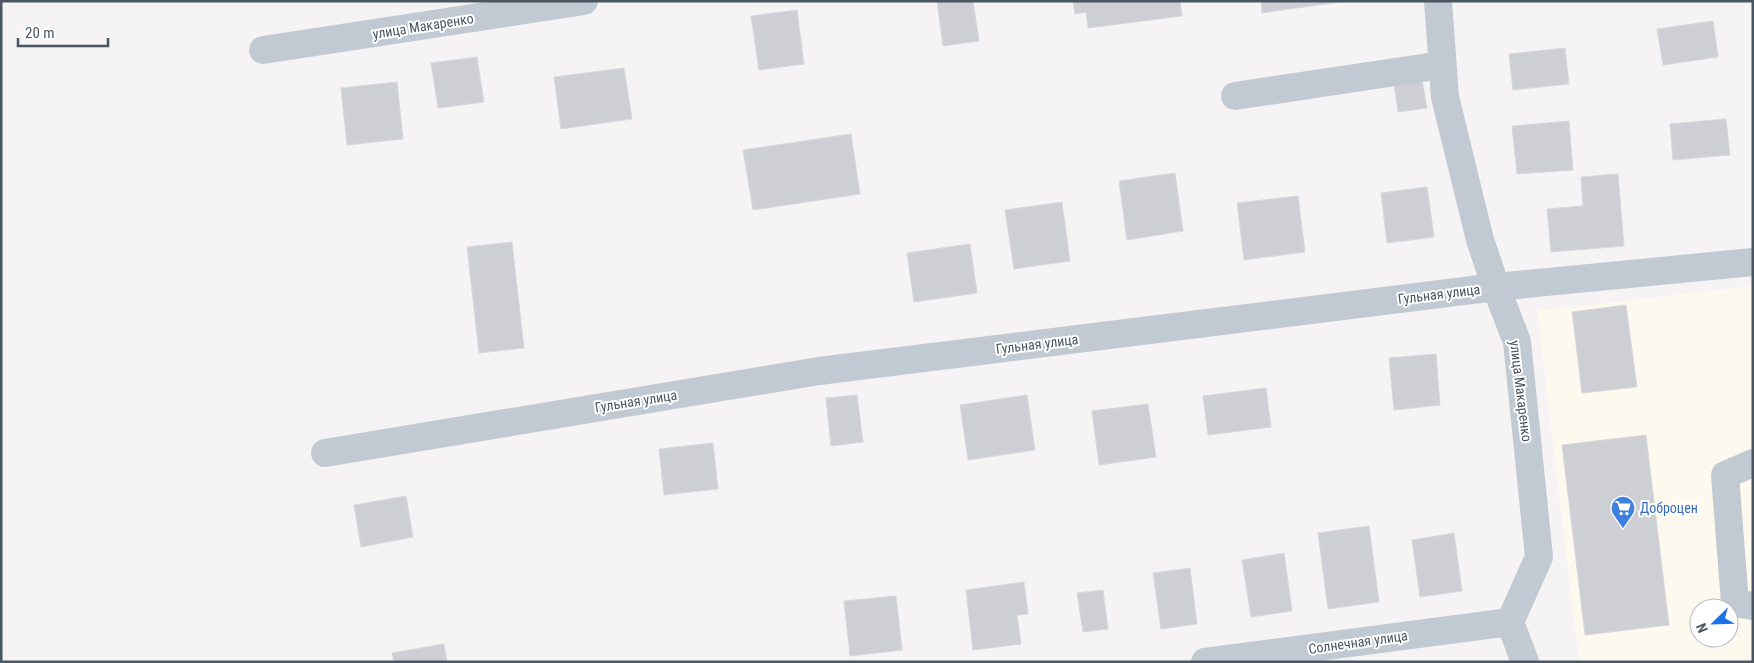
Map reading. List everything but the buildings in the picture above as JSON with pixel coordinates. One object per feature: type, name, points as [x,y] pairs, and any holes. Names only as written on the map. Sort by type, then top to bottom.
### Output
[{"type":"street","name":"улица Макаренко","points":[[263,50],[584,1]]},
{"type":"street","name":"улица Макаренко","points":[[1438,1],[1445,97],[1480,240],[1517,342],[1539,557],[1510,622]]},
{"type":"street","points":[[1235,96],[1442,65]]},
{"type":"street","name":"Гульная улица","points":[[325,452],[819,371],[1496,287],[1753,262]]},
{"type":"street","points":[[1753,463],[1725,475],[1736,603],[1753,606]]},
{"type":"street","points":[[1510,622],[1525,662]]},
{"type":"street","name":"Солнечная улица","points":[[1205,662],[1510,622]]},
{"type":"shaded area","points":[[1753,286],[1753,662],[1579,662],[1537,311]]},
{"type":"place","name":"Доброцен","points":[[1623,529]]}]
